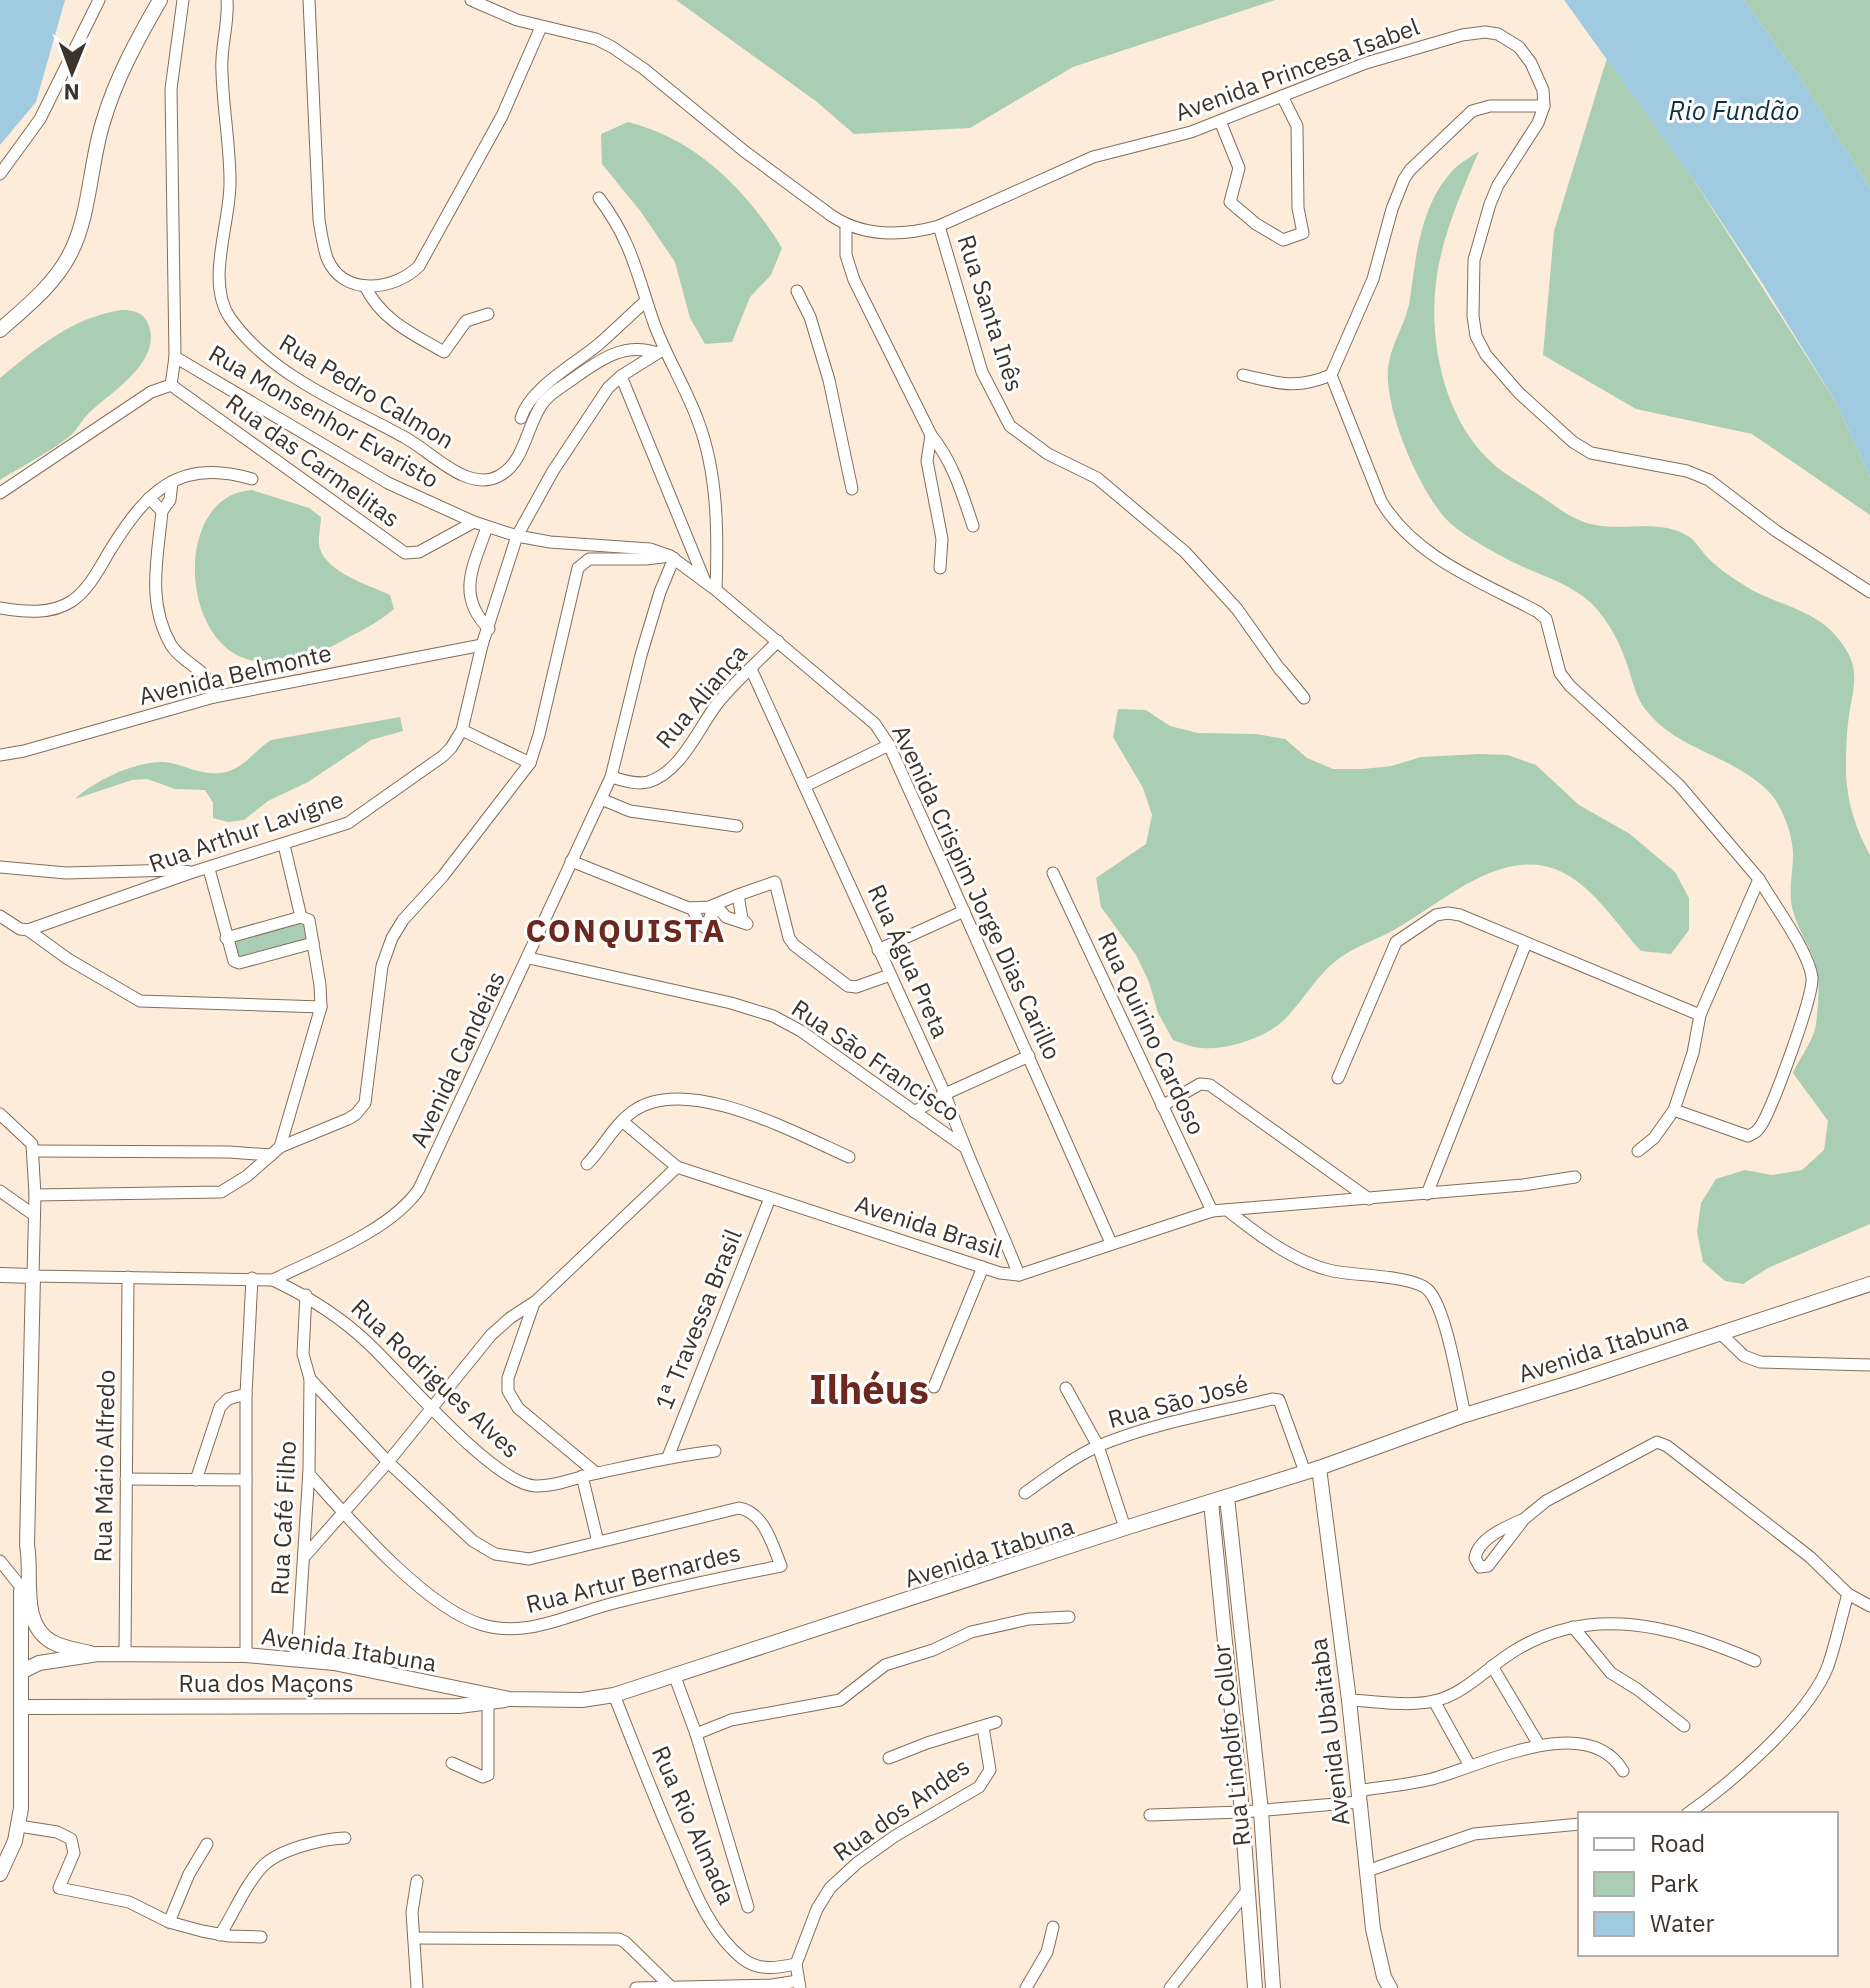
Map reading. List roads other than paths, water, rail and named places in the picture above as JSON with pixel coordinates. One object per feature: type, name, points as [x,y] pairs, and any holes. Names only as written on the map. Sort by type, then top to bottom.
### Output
[{"type":"main road","points":[[0,330],[29,306],[59,273],[72,251],[80,229],[102,123],[113,91],[160,0]]},
{"type":"main road","points":[[0,1275],[33,1276]]},
{"type":"main road","name":"Avenida Itabuna","points":[[33,1276],[27,1545],[30,1603],[36,1625],[52,1642],[98,1654]]},
{"type":"main road","name":"Avenida Itabuna","points":[[27,1545],[22,1565],[21,1672],[39,1663],[98,1654],[246,1655],[297,1658],[509,1699],[582,1700],[614,1695],[675,1677],[1870,1284]]},
{"type":"main road","name":"Avenida Ubaitaba","points":[[1312,1470],[1349,1700],[1378,1957],[1390,1988]]},
{"type":"main road","name":"Rua Lindolfo Collor","points":[[1227,1497],[1261,1811],[1273,1988]]},
{"type":"main road","name":"Rua Lindolfo Collor","points":[[1211,1502],[1242,1812],[1255,1988]]},
{"type":"main road","points":[[0,1874],[19,1826],[21,1672]]},
{"type":"main road","points":[[432,1705],[436,1684]]},
{"type":"main road","name":"Rua dos Maçons","points":[[22,1707],[432,1705],[488,1704],[509,1699]]},
{"type":"street","points":[[0,174],[40,119],[99,0]]},
{"type":"street","name":"Rua Monsenhor Evaristo","points":[[183,0],[171,89],[175,357],[388,483],[474,522],[517,536]]},
{"type":"street","name":"Rua Pedro Calmon","points":[[227,0],[221,69],[230,181],[221,249],[221,291],[228,316],[257,350],[336,402],[414,442],[468,479],[485,481],[498,477],[515,461],[540,407],[556,391],[617,352],[639,348],[661,351]]},
{"type":"street","points":[[309,0],[322,239],[327,259],[338,273],[350,282],[365,286],[396,283],[419,266],[502,116],[541,27]]},
{"type":"street","name":"Avenida Princesa Isabel","points":[[471,0],[495,12],[541,27],[596,39],[612,47],[644,69],[744,151],[846,225],[864,231],[893,233],[939,226],[1093,157],[1191,132],[1366,63],[1462,35],[1485,32],[1508,39],[1525,55],[1543,90],[1544,106]]},
{"type":"street","points":[[1220,121],[1239,168],[1230,202],[1243,215],[1283,240],[1303,233],[1298,208],[1297,126],[1282,96]]},
{"type":"street","points":[[1243,375],[1286,385],[1308,384],[1331,375],[1366,298],[1392,209],[1410,170],[1472,111],[1490,106],[1544,106],[1538,123],[1498,185],[1474,260],[1473,316],[1476,336],[1486,355],[1519,393],[1573,442],[1591,453],[1687,471],[1709,480],[1776,531],[1870,592]]},
{"type":"street","points":[[599,198],[627,242],[661,351],[698,420],[709,457],[704,580]]},
{"type":"street","points":[[846,225],[846,255],[854,280],[931,435],[954,470],[973,526]]},
{"type":"street","name":"Rua Santa Inês","points":[[939,226],[982,372],[1010,426],[1048,454],[1097,478],[1185,552],[1237,609],[1304,698]]},
{"type":"street","points":[[365,286],[375,305],[387,318],[444,352],[466,321],[488,314]]},
{"type":"street","points":[[797,291],[810,317],[829,380],[852,489]]},
{"type":"street","points":[[521,418],[526,405],[536,394],[646,301]]},
{"type":"street","name":"Rua Arthur Lavigne","points":[[28,930],[190,873],[348,823],[443,756],[462,730],[482,645],[517,536],[533,504],[608,388],[661,351]]},
{"type":"street","points":[[0,493],[151,392],[171,385],[175,357]]},
{"type":"street","points":[[1331,375],[1375,489],[1392,519],[1429,552],[1546,619],[1560,673],[1570,686],[1679,785],[1759,879],[1804,953],[1812,985],[1776,1092],[1760,1127],[1754,1133],[1743,1135],[1674,1110]]},
{"type":"street","points":[[621,376],[704,542],[716,590]]},
{"type":"street","name":"Rua das Carmelitas","points":[[171,385],[405,553],[419,552],[474,522]]},
{"type":"street","points":[[931,435],[927,461],[942,543],[940,568]]},
{"type":"street","points":[[0,608],[50,610],[71,602],[93,578],[129,520],[149,498],[183,476],[217,471],[252,479]]},
{"type":"street","points":[[172,482],[172,496],[162,511],[154,565],[156,591],[171,644],[179,655],[203,674],[214,697]]},
{"type":"street","points":[[149,498],[162,511]]},
{"type":"street","points":[[487,527],[470,577],[469,594],[478,618],[489,629]]},
{"type":"street","name":"Avenida Crispim Jorge Dias Carillo","points":[[517,536],[550,542],[650,549],[672,557],[704,580],[875,724],[889,745],[1111,1243]]},
{"type":"street","points":[[35,1195],[221,1192],[231,1188],[275,1151],[348,1119],[362,1109],[367,1097],[382,966],[392,938],[403,920],[443,876],[530,763],[578,568],[589,559],[672,557]]},
{"type":"street","name":"Avenida Candeias","points":[[273,1280],[389,1220],[409,1203],[427,1174],[611,777],[641,655],[672,557]]},
{"type":"street","name":"Rua Aliança","points":[[611,777],[638,783],[664,774],[717,704],[778,641]]},
{"type":"street","name":"Avenida Belmonte","points":[[0,755],[24,751],[214,697],[482,645]]},
{"type":"street","name":"Rua Água Preta","points":[[751,669],[945,1094],[963,1147],[1019,1275]]},
{"type":"street","points":[[462,730],[530,763]]},
{"type":"street","points":[[805,786],[889,745]]},
{"type":"street","points":[[601,799],[630,811],[737,826]]},
{"type":"street","points":[[284,845],[301,917]]},
{"type":"street","points":[[571,861],[692,908],[709,907],[775,882],[789,938],[794,945],[848,986],[856,987],[890,975]]},
{"type":"street","points":[[0,867],[51,873],[175,870],[190,873]]},
{"type":"street","points":[[209,869],[234,961],[237,963],[313,943]]},
{"type":"street","name":"Rua Quirino Cardoso","points":[[1053,873],[1212,1211]]},
{"type":"street","points":[[1638,1151],[1654,1138],[1674,1110],[1697,1040],[1700,1015],[1759,879]]},
{"type":"street","points":[[692,908],[700,924],[712,932],[708,925],[711,913],[720,910],[726,917],[747,924],[742,919],[738,895]]},
{"type":"street","points":[[878,950],[964,911]]},
{"type":"street","points":[[1338,1078],[1396,942],[1436,915],[1448,913],[1700,1015]]},
{"type":"street","points":[[0,916],[20,929],[28,930],[68,959],[140,1001],[321,1007]]},
{"type":"street","points":[[226,938],[301,917],[309,920],[321,1007],[275,1151]]},
{"type":"street","points":[[1427,1194],[1526,943]]},
{"type":"street","name":"Rua São Francisco","points":[[529,958],[731,1003],[773,1016],[801,1031],[963,1147]]},
{"type":"street","points":[[914,1112],[945,1094],[1029,1056]]},
{"type":"street","points":[[1162,1106],[1200,1084],[1210,1085],[1369,1199]]},
{"type":"street","points":[[587,1164],[634,1110],[653,1102],[686,1099],[729,1106],[849,1157]]},
{"type":"street","points":[[0,1114],[24,1135],[33,1151],[275,1151]]},
{"type":"street","points":[[304,1557],[388,1462],[491,1335],[534,1303],[677,1167],[622,1121]]},
{"type":"street","name":"Avenida Itabuna","points":[[33,1151],[33,1276]]},
{"type":"street","name":"Avenida Brasil","points":[[677,1167],[983,1267],[1019,1275],[1212,1211],[1427,1194],[1575,1177]]},
{"type":"street","points":[[0,1191],[34,1215]]},
{"type":"street","name":"1ª Travessa Brasil","points":[[668,1457],[770,1198]]},
{"type":"street","points":[[1227,1210],[1268,1241],[1328,1270],[1407,1280],[1425,1286],[1441,1318],[1465,1415]]},
{"type":"street","points":[[934,1387],[983,1267]]},
{"type":"street","points":[[33,1276],[273,1280]]},
{"type":"street","name":"Rua Mário Alfredo","points":[[125,1654],[128,1277]]},
{"type":"street","points":[[246,1655],[246,1394],[252,1278]]},
{"type":"street","name":"Rua Rodrigues Alves","points":[[273,1280],[306,1295],[340,1319],[369,1344],[431,1408],[505,1474],[524,1484],[546,1485],[668,1457],[715,1451]]},
{"type":"street","name":"Rua Café Filho","points":[[297,1658],[309,1474],[310,1379],[302,1340],[306,1295]]},
{"type":"street","points":[[534,1303],[508,1378],[508,1391],[518,1408],[596,1473]]},
{"type":"street","points":[[1719,1332],[1744,1356],[1760,1362],[1870,1365]]},
{"type":"street","points":[[310,1379],[388,1462],[473,1541],[495,1554],[529,1559],[598,1542],[582,1476]]},
{"type":"street","points":[[1066,1388],[1098,1446],[1125,1528]]},
{"type":"street","points":[[196,1480],[220,1407],[224,1401],[246,1394]]},
{"type":"street","name":"Rua São José","points":[[1025,1493],[1098,1446],[1275,1398],[1286,1414],[1312,1470]]},
{"type":"street","points":[[1524,1519],[1503,1528],[1478,1547],[1475,1558],[1480,1567],[1488,1566],[1524,1519],[1546,1501],[1657,1442],[1667,1446],[1810,1557],[1848,1594],[1870,1606]]},
{"type":"street","name":"Rua Artur Bernardes","points":[[309,1474],[343,1513],[431,1598],[458,1616],[483,1625],[507,1629],[532,1628],[611,1604],[781,1566],[759,1521],[745,1508],[733,1508],[598,1542]]},
{"type":"street","points":[[126,1479],[246,1480]]},
{"type":"street","points":[[0,1561],[21,1587]]},
{"type":"street","points":[[1689,1812],[1760,1752],[1807,1705],[1827,1668],[1848,1594]]},
{"type":"street","points":[[696,1734],[731,1720],[840,1700],[885,1665],[933,1650],[971,1632],[1029,1619],[1069,1617]]},
{"type":"street","points":[[1349,1700],[1434,1701],[1458,1691],[1521,1648],[1573,1627],[1605,1622],[1643,1626],[1685,1636],[1755,1661]]},
{"type":"street","points":[[1573,1627],[1611,1673],[1684,1726]]},
{"type":"street","points":[[1492,1666],[1539,1745]]},
{"type":"street","points":[[675,1677],[696,1734],[748,1907]]},
{"type":"street","name":"Rua Rio Almada","points":[[614,1695],[654,1797],[711,1921],[744,1960],[764,1968],[796,1964]]},
{"type":"street","points":[[1434,1701],[1470,1766]]},
{"type":"street","points":[[452,1763],[483,1777],[488,1775],[488,1704]]},
{"type":"street","points":[[889,1758],[996,1722]]},
{"type":"street","name":"Rua dos Andes","points":[[796,1964],[817,1909],[830,1888],[857,1863],[895,1836],[979,1787],[986,1779],[990,1760],[983,1727]]},
{"type":"street","points":[[1150,1815],[1261,1811],[1358,1796],[1428,1780],[1539,1745],[1575,1745],[1598,1749],[1612,1756],[1623,1771]]},
{"type":"street","points":[[1367,1871],[1474,1834],[1578,1824]]},
{"type":"street","points":[[19,1826],[57,1832],[71,1839],[74,1853],[59,1888],[129,1902],[169,1922],[220,1935],[261,1937]]},
{"type":"street","points":[[220,1935],[264,1865],[304,1845],[324,1839],[345,1838]]},
{"type":"street","points":[[169,1922],[183,1886],[207,1844]]},
{"type":"street","points":[[417,1881],[413,1898],[417,1988]]},
{"type":"street","points":[[1170,1988],[1247,1891]]},
{"type":"street","points":[[1026,1988],[1047,1952],[1053,1927]]},
{"type":"street","points":[[414,1938],[619,1939],[671,1987]]},
{"type":"street","points":[[636,1988],[799,1985],[796,1964]]},
{"type":"water","points":[[0,0],[65,0],[36,102],[0,145]]},
{"type":"water","name":"Rio Fundão","points":[[1564,0],[1744,0],[1803,82],[1870,188],[1870,477],[1837,404],[1764,286],[1693,179]]},
{"type":"district","name":"CONQUISTA","points":[[626,930]]},
{"type":"district","name":"Ilhéus","points":[[869,1389]]}]
